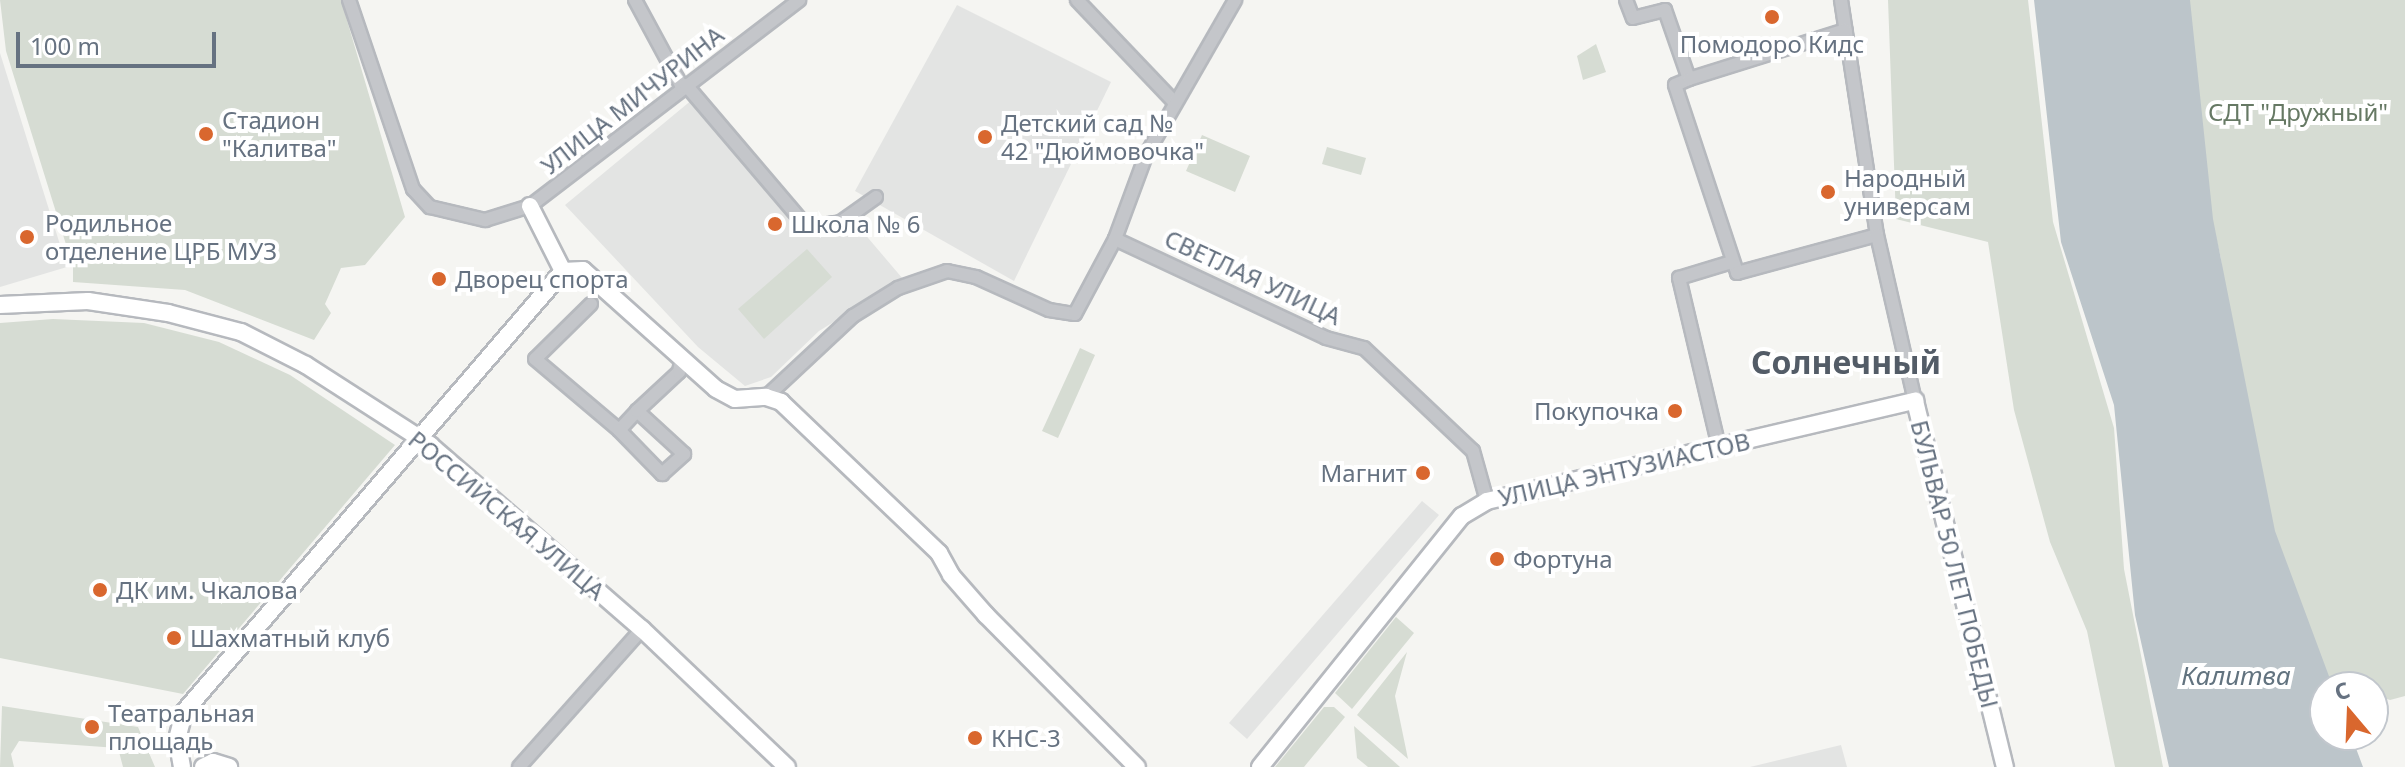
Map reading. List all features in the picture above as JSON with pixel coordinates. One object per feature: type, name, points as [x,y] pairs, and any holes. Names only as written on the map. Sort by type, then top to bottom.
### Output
[{"type":"street","points":[[349,0],[413,189],[430,207],[485,220],[530,206],[563,271]]},
{"type":"street","points":[[635,0],[684,86],[807,227],[841,222],[876,197]]},
{"type":"street","name":"УЛИЦА МИЧУРИНА","points":[[530,206],[799,0]]},
{"type":"street","points":[[1077,0],[1174,102]]},
{"type":"street","points":[[766,397],[853,316],[898,288],[947,271],[987,281],[1049,310],[1075,314],[1115,239],[1146,155],[1235,0]]},
{"type":"street","points":[[1626,0],[1633,18],[1665,10],[1689,79]]},
{"type":"street","name":"БУЛЬВАР 50 ЛЕТ ПОБЕДЫ","points":[[1841,0],[1877,235],[2005,767]]},
{"type":"street","points":[[1845,30],[1675,85],[1737,273],[1877,235]]},
{"type":"street","name":"СВЕТЛАЯ УЛИЦА","points":[[1115,239],[1326,338],[1364,348],[1473,451],[1487,501]]},
{"type":"street","points":[[1719,447],[1679,278],[1732,262]]},
{"type":"street","points":[[182,767],[179,723],[563,271],[583,270],[681,362],[735,399],[766,397],[781,402],[939,553],[951,575],[986,615],[1137,767]]},
{"type":"street","name":"РОССИЙСКАЯ УЛИЦА","points":[[0,305],[88,301],[241,332],[306,365],[419,437],[642,629],[787,767]]},
{"type":"street","points":[[591,304],[535,359],[619,430],[662,474],[684,454],[637,411]]},
{"type":"street","points":[[619,430],[679,372],[681,362]]},
{"type":"street","name":"УЛИЦА ЭНТУЗИАСТОВ","points":[[1260,767],[1462,516],[1487,501],[1915,401]]},
{"type":"street","points":[[519,767],[642,629]]},
{"type":"street","points":[[203,767],[213,762],[229,767]]},
{"type":"shaded area","name":"Детский сад № 42 \"Дюймовочка\"","points":[[957,5],[1111,82],[1014,281],[855,191]]},
{"type":"shaded area","points":[[0,53],[67,267],[0,287]]},
{"type":"shaded area","points":[[693,99],[806,233],[827,236],[847,222],[863,232],[903,279],[819,331],[771,377],[745,386],[698,347],[565,205]]},
{"type":"shaded area","points":[[1422,501],[1439,515],[1247,739],[1229,723]]},
{"type":"shaded area","points":[[1841,745],[1847,767],[1750,767]]},
{"type":"green space","name":"Стадион \"Калитва\"","points":[[0,0],[341,0],[405,217],[365,265],[341,268],[325,304],[331,313],[314,340],[185,290],[73,282],[73,267],[6,51]]},
{"type":"green space","points":[[1888,0],[2028,0],[2053,222],[2114,428],[2124,569],[2163,767],[2115,767],[2087,631],[2050,542],[2014,410],[1988,242],[1896,219]]},
{"type":"green space","name":"СДТ \"Дружный\"","points":[[2177,0],[2405,0],[2405,696],[2389,700],[2389,671],[2317,671],[2293,623],[2229,363],[2221,259],[2185,105]]},
{"type":"green space","points":[[1596,44],[1606,72],[1583,80],[1577,56]]},
{"type":"green space","points":[[1202,135],[1250,156],[1235,192],[1186,171]]},
{"type":"green space","points":[[1327,147],[1366,158],[1361,175],[1322,164]]},
{"type":"green space","points":[[807,249],[832,277],[764,339],[738,309]]},
{"type":"green space","points":[[53,319],[144,323],[219,342],[290,375],[395,445],[183,694],[0,658],[0,323]]},
{"type":"green space","points":[[1080,348],[1095,355],[1058,438],[1042,431]]},
{"type":"green space","points":[[1396,617],[1414,633],[1352,709],[1335,693]]},
{"type":"green space","points":[[1407,652],[1395,696],[1408,759],[1357,715]]},
{"type":"green space","points":[[2,706],[138,727],[155,767],[123,767],[118,748],[19,741],[11,754],[14,767],[0,767]]},
{"type":"green space","points":[[1324,707],[1334,707],[1345,717],[1304,767],[1275,767]]},
{"type":"green space","points":[[1354,726],[1400,767],[1368,767],[1357,758]]},
{"type":"water","name":"Калитва","points":[[2034,0],[2190,0],[2213,219],[2275,531],[2327,671],[2309,671],[2309,751],[2357,751],[2363,767],[2169,767],[2135,615],[2114,405],[2061,242]]},
{"type":"place","name":"Помодоро Кидс","points":[[1772,17]]},
{"type":"place","name":"Стадион \"Калитва\"","points":[[206,134]]},
{"type":"place","name":"Детский сад № 42 \"Дюймовочка\"","points":[[985,137]]},
{"type":"place","name":"Народный универсам","points":[[1828,192]]},
{"type":"place","name":"Школа № 6","points":[[775,224]]},
{"type":"place","name":"Родильное отделение ЦРБ МУЗ","points":[[27,237]]},
{"type":"place","name":"Дворец спорта","points":[[439,279]]},
{"type":"place","name":"Покупочка","points":[[1675,411]]},
{"type":"place","name":"Магнит","points":[[1423,473]]},
{"type":"place","name":"Фортуна","points":[[1497,559]]},
{"type":"place","name":"ДК им. Чкалова","points":[[100,590]]},
{"type":"place","name":"Шахматный клуб","points":[[174,638]]},
{"type":"place","name":"Театральная площадь","points":[[92,727]]},
{"type":"place","name":"КНС-3","points":[[975,738]]},
{"type":"district","name":"Солнечный","points":[[1846,362]]}]
